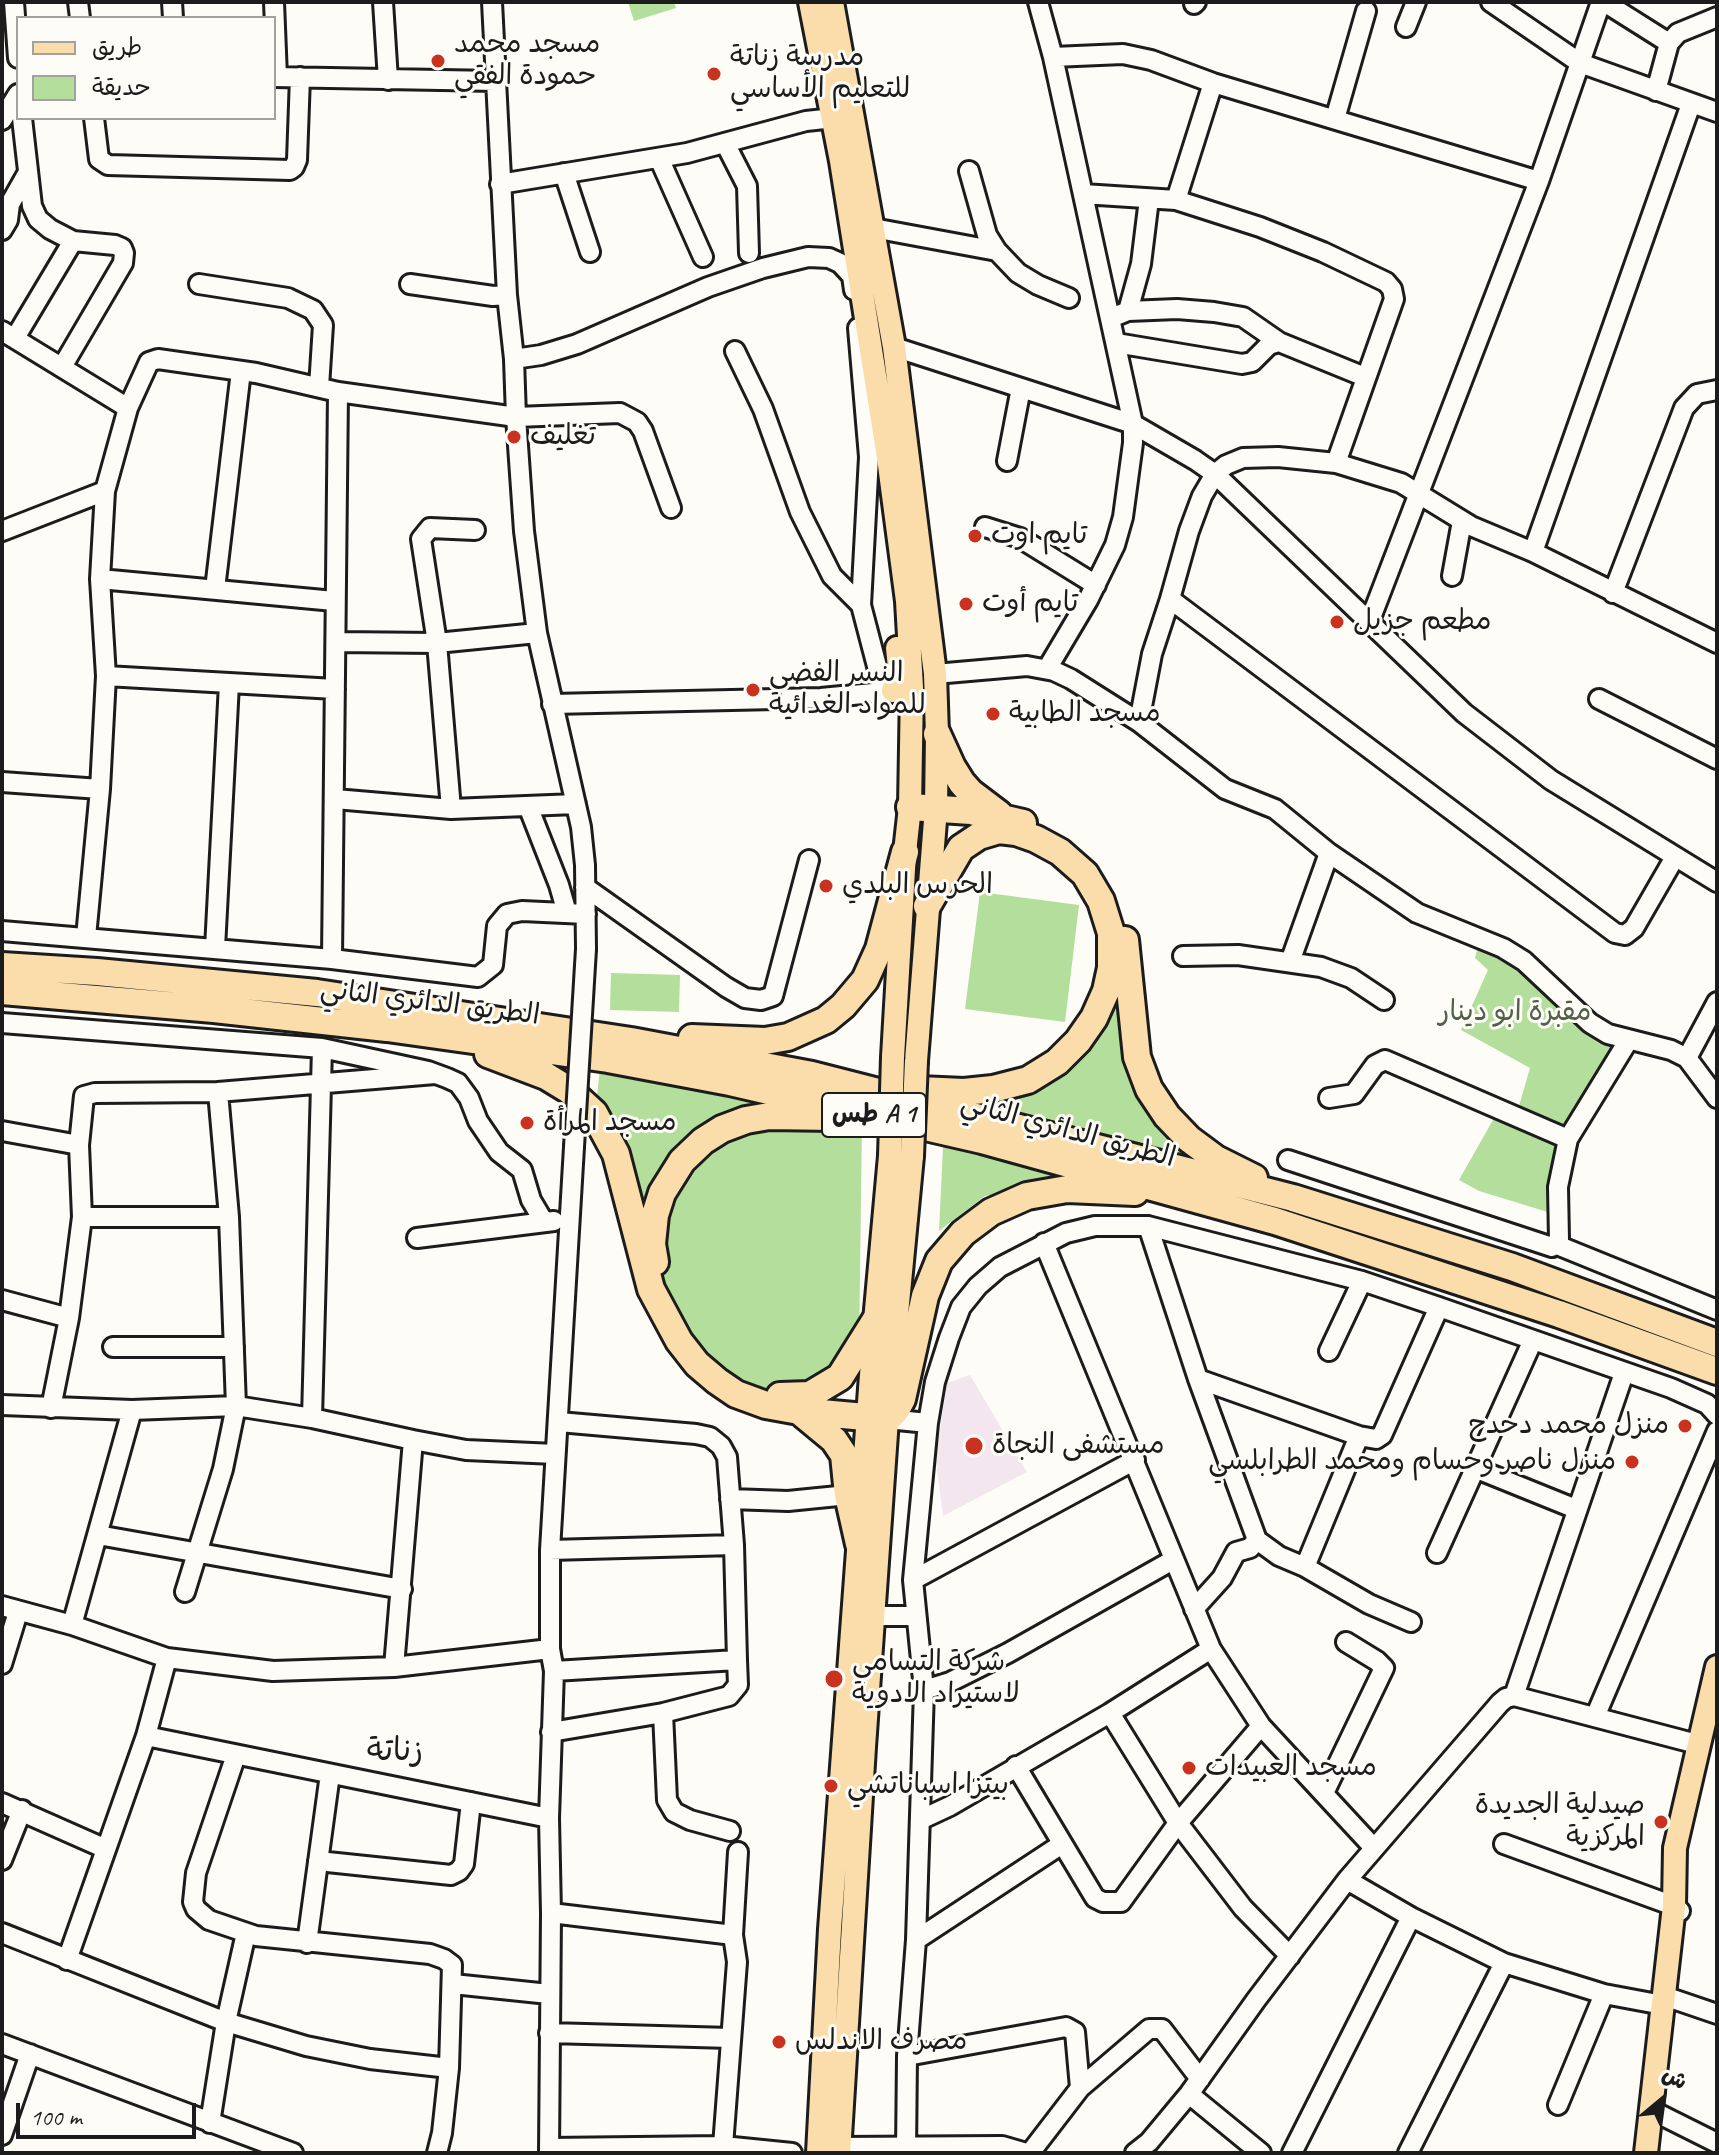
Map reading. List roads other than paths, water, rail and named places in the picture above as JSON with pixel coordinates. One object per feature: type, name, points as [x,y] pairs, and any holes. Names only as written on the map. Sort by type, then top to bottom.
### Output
[{"type":"highway","points":[[937,734],[962,783],[1002,816]]},
{"type":"highway","points":[[923,808],[1002,816],[1032,826],[1066,844],[1094,871],[1116,907],[1126,943],[1137,1057],[1149,1089],[1167,1116],[1189,1139],[1216,1159],[1293,1198]]},
{"type":"highway","points":[[812,1075],[934,1091],[993,1089],[1028,1080],[1057,1062],[1078,1041],[1094,1018],[1106,991],[1111,968],[1111,933],[1101,901],[1085,874],[1069,860],[1036,839],[1016,832],[999,830],[979,836],[961,848],[927,906]]},
{"type":"highway","points":[[631,1041],[706,1038],[765,1041],[788,1037],[826,1020],[850,999],[871,969],[905,852]]},
{"type":"highway","name":"الطريق الدائري الثاني","points":[[2,966],[317,993],[631,1041],[812,1075],[1293,1198],[1512,1267],[1717,1343]]},
{"type":"highway","name":"الطريق الدائري الثاني","points":[[2,991],[214,1009],[430,1034],[679,1071],[902,1121],[1083,1167],[1275,1221],[1559,1314],[1717,1371]]},
{"type":"highway","points":[[430,1034],[546,1076],[569,1090],[594,1113],[616,1154],[651,1289],[679,1341],[697,1364],[736,1394],[766,1405],[878,1418],[896,1410],[902,1399],[925,1296],[939,1261],[963,1233],[991,1212],[1027,1196],[1067,1189],[1135,1192],[1211,1212],[1275,1221]]},
{"type":"highway","points":[[875,1321],[849,1366],[840,1377],[818,1392],[789,1397],[765,1394],[742,1385],[721,1372],[704,1356],[671,1309],[657,1274],[652,1244],[655,1215],[662,1193],[682,1161],[703,1141],[722,1129],[769,1116],[902,1121]]},
{"type":"highway","points":[[799,1411],[834,1440],[844,1455],[848,1495],[859,1544]]},
{"type":"main road","points":[[810,2],[834,118],[873,228],[894,347],[935,674],[937,734],[923,808],[905,852],[905,1059],[901,1156],[878,1418],[859,1544],[830,1929],[832,2151]]},
{"type":"main road","points":[[832,2],[907,601],[896,691],[923,808],[927,906],[905,1059]]},
{"type":"main road","points":[[832,2151],[873,1616],[878,1418],[875,1321],[901,1156]]},
{"type":"main road","points":[[1677,1908],[1675,1848],[1717,1667]]},
{"type":"main road","points":[[1653,2153],[1677,1908],[1717,1726]]},
{"type":"main road","points":[[1646,2153],[1667,2002]]},
{"type":"street","points":[[2,13],[12,2]]},
{"type":"street","points":[[12,2],[16,39]]},
{"type":"street","points":[[383,2],[388,80]]},
{"type":"street","points":[[492,2],[500,184],[524,531],[537,633],[583,843],[586,914],[550,1550],[550,1649],[554,1671],[549,1818],[549,2150],[723,2146],[792,2153]]},
{"type":"street","points":[[1038,2],[1083,194],[1120,315]]},
{"type":"street","points":[[1406,27],[1416,2]]},
{"type":"street","points":[[1491,2],[1580,63],[1717,112]]},
{"type":"street","points":[[1369,623],[1539,181],[1602,2],[1669,43]]},
{"type":"street","points":[[1335,119],[1366,11]]},
{"type":"street","points":[[1656,91],[1669,43],[1678,33],[1717,17]]},
{"type":"street","points":[[1053,57],[1123,54],[1539,181]]},
{"type":"street","points":[[276,77],[496,81]]},
{"type":"street","points":[[94,120],[99,159],[108,165],[290,170],[297,160],[300,77]]},
{"type":"street","points":[[1176,200],[1213,83]]},
{"type":"street","points":[[2,120],[16,97]]},
{"type":"street","points":[[1533,552],[1691,104]]},
{"type":"street","points":[[500,184],[659,158],[806,121],[834,118]]},
{"type":"street","points":[[22,120],[32,206],[41,222],[73,241],[115,245],[122,248],[124,256],[62,367]]},
{"type":"street","points":[[725,143],[747,186],[749,253]]},
{"type":"street","points":[[659,158],[703,257]]},
{"type":"street","points":[[969,171],[987,235],[997,251],[1018,273],[1069,298]]},
{"type":"street","points":[[564,173],[590,252]]},
{"type":"street","points":[[5,225],[10,204],[27,174]]},
{"type":"street","points":[[1083,194],[1176,200],[1260,227],[1386,282],[1392,289],[1394,299],[1336,463]]},
{"type":"street","points":[[1047,669],[1096,585],[1115,545],[1123,517],[1133,424],[1116,343],[1120,315],[1141,264],[1149,199]]},
{"type":"street","points":[[5,225],[32,206]]},
{"type":"street","points":[[873,228],[997,251]]},
{"type":"street","points":[[73,241],[8,335],[128,408]]},
{"type":"street","points":[[514,359],[577,344],[679,298],[763,268],[808,257],[829,258],[840,263],[852,276],[869,457],[861,605]]},
{"type":"street","points":[[199,284],[288,298],[313,310],[323,325],[319,387]]},
{"type":"street","points":[[410,284],[493,296],[507,295]]},
{"type":"street","points":[[1120,315],[1177,309],[1243,317],[1279,342],[1365,377]]},
{"type":"street","points":[[1116,343],[1242,364],[1252,362],[1269,345],[1279,342]]},
{"type":"street","points":[[894,347],[1133,424],[1174,447],[1215,474],[1464,713],[1551,780],[1717,882]]},
{"type":"street","points":[[552,704],[821,698],[896,691],[861,605],[832,576],[800,512],[763,409],[735,351]]},
{"type":"street","points":[[86,937],[100,789],[106,676],[100,579],[105,491],[128,408],[143,371],[152,360],[241,371],[338,392],[516,417],[613,412],[628,415],[643,431],[671,508]]},
{"type":"street","points":[[215,589],[241,371]]},
{"type":"street","points":[[1007,461],[1021,388]]},
{"type":"street","points":[[1613,593],[1684,408],[1697,394],[1717,390]]},
{"type":"street","points":[[332,959],[338,392]]},
{"type":"street","points":[[1139,722],[1152,654],[1202,496],[1215,474],[1243,458],[1278,457],[1336,463],[1401,483],[1462,521],[1533,552],[1717,643]]},
{"type":"street","points":[[2,531],[105,491]]},
{"type":"street","points":[[1452,576],[1462,521]]},
{"type":"street","points":[[985,527],[1020,538],[1096,585]]},
{"type":"street","points":[[451,809],[437,643],[421,539],[430,528],[475,530]]},
{"type":"street","points":[[100,579],[334,601]]},
{"type":"street","points":[[1170,599],[1615,933],[1625,935],[1634,928],[1675,857]]},
{"type":"street","points":[[336,642],[437,643],[537,633]]},
{"type":"street","points":[[935,674],[1018,665],[1047,669],[1071,679],[1139,722],[1225,789],[1275,809],[1329,853],[1417,913],[1503,948],[1524,961],[1590,1023],[1608,1034],[1671,1050],[1687,1058],[1717,1098]]},
{"type":"street","points":[[106,676],[335,689]]},
{"type":"street","points":[[215,948],[229,684]]},
{"type":"street","points":[[1599,699],[1717,759]]},
{"type":"street","points":[[2,782],[100,789]]},
{"type":"street","points":[[335,799],[451,809],[576,804]]},
{"type":"street","points":[[528,806],[567,913]]},
{"type":"street","points":[[1290,962],[1329,853]]},
{"type":"street","points":[[585,887],[726,987],[745,998],[761,1000],[773,996],[809,860]]},
{"type":"street","points":[[2,931],[332,959],[478,977],[493,965],[497,926],[507,914],[522,911],[586,914]]},
{"type":"street","points":[[1183,956],[1238,955],[1321,967],[1351,978],[1384,1000]]},
{"type":"street","points":[[1687,1058],[1717,1002]]},
{"type":"street","points":[[2,1023],[322,1048],[435,1074],[458,1083],[499,1152],[522,1170],[531,1200],[544,1222]]},
{"type":"street","points":[[1557,1245],[1558,1187],[1568,1139],[1628,1041]]},
{"type":"street","points":[[312,1418],[322,1048]]},
{"type":"street","points":[[1329,1098],[1354,1094],[1375,1065],[1385,1060],[1568,1139]]},
{"type":"street","points":[[51,1408],[69,1318],[82,1217],[79,1145],[84,1097],[88,1094],[218,1092],[435,1074]]},
{"type":"street","points":[[185,1592],[223,1469],[236,1406],[229,1217],[218,1092]]},
{"type":"street","points":[[2,1131],[79,1145]]},
{"type":"street","points":[[1288,1160],[1552,1247],[1557,1245],[1717,1310]]},
{"type":"street","points":[[82,1217],[229,1217]]},
{"type":"street","points":[[417,1238],[569,1219]]},
{"type":"street","points":[[905,2150],[924,1690],[913,1580],[928,1423],[935,1382],[961,1307],[978,1286],[1000,1267],[1066,1233],[1095,1226],[1148,1226],[1362,1281],[1707,1404],[1717,1415]]},
{"type":"street","points":[[1148,1226],[1198,1379],[1257,1540],[1279,1556],[1305,1567],[1369,1604],[1411,1622]]},
{"type":"street","points":[[1044,1243],[1211,1649],[1261,1726],[1374,1848]]},
{"type":"street","points":[[1329,1351],[1362,1281]]},
{"type":"street","points":[[2,1300],[69,1318]]},
{"type":"street","points":[[1198,1379],[1359,1436],[1376,1439],[1382,1435],[1439,1307]]},
{"type":"street","points":[[1437,1553],[1533,1340]]},
{"type":"street","points":[[113,1347],[234,1347]]},
{"type":"street","points":[[1514,1696],[1624,1373]]},
{"type":"street","points":[[2,1405],[132,1410],[236,1406],[312,1418],[466,1450],[555,1454]]},
{"type":"street","points":[[72,1625],[132,1410]]},
{"type":"street","points":[[878,1418],[928,1423]]},
{"type":"street","points":[[551,1732],[663,1713],[729,1696],[738,1685],[734,1545],[727,1457],[721,1446],[710,1437],[559,1422]]},
{"type":"street","points":[[1595,1717],[1717,1431]]},
{"type":"street","points":[[1305,1567],[1359,1436]]},
{"type":"street","points":[[394,1667],[413,1440]]},
{"type":"street","points":[[913,1580],[1135,1460]]},
{"type":"street","points":[[1477,1469],[1576,1509]]},
{"type":"street","points":[[730,1499],[788,1501],[848,1495]]},
{"type":"street","points":[[98,1535],[402,1589]]},
{"type":"street","points":[[1194,1609],[1222,1578],[1236,1552],[1250,1548],[1257,1540]]},
{"type":"street","points":[[550,1550],[734,1545]]},
{"type":"street","points":[[924,1690],[950,1682],[1008,1653],[1173,1560]]},
{"type":"street","points":[[2,1664],[10,1609],[72,1625],[167,1658],[273,1671],[394,1667],[550,1649]]},
{"type":"street","points":[[873,1616],[916,1616]]},
{"type":"street","points":[[1324,1793],[1384,1668],[1346,1642]]},
{"type":"street","points":[[920,1820],[950,1806],[1110,1713],[1211,1649]]},
{"type":"street","points":[[67,1960],[146,1736],[167,1658]]},
{"type":"street","points":[[554,1671],[737,1660]]},
{"type":"street","points":[[1135,2153],[1149,2142],[1194,2086],[1347,1880],[1500,1703],[1514,1696],[1697,1744]]},
{"type":"street","points":[[663,1713],[667,1800],[674,1812],[690,1820],[730,1831]]},
{"type":"street","points":[[1110,1713],[1178,1823],[1243,1908],[1290,1956]]},
{"type":"street","points":[[1016,1766],[1095,1898],[1103,1902],[1121,1902],[1178,1823],[1261,1726]]},
{"type":"street","points":[[146,1736],[549,1818]]},
{"type":"street","points":[[236,1755],[196,1873],[193,1902],[199,1914],[246,1933],[307,1943],[430,1954],[452,1965],[449,2068],[437,2153]]},
{"type":"street","points":[[307,1943],[330,1774]]},
{"type":"street","points":[[318,1861],[451,1875],[464,1864],[471,1802]]},
{"type":"street","points":[[2,1803],[106,1849]]},
{"type":"street","points":[[2,1860],[22,1810]]},
{"type":"street","points":[[916,1940],[1062,1844]]},
{"type":"street","points":[[1504,1844],[1677,1908]]},
{"type":"street","points":[[723,2146],[737,1962],[733,1935],[738,1852]]},
{"type":"street","points":[[1347,1880],[1411,1917],[1504,1963],[1604,1994],[1667,2002],[1717,2014]]},
{"type":"street","points":[[551,1913],[733,1935]]},
{"type":"street","points":[[1292,2153],[1411,1917]]},
{"type":"street","points":[[2,1933],[226,2022],[306,2046],[370,2059],[449,2068]]},
{"type":"street","points":[[210,2123],[226,2022],[246,1933]]},
{"type":"street","points":[[1408,2153],[1504,1963]]},
{"type":"street","points":[[453,1984],[549,1994]]},
{"type":"street","points":[[1558,2105],[1604,1994]]},
{"type":"street","points":[[907,2056],[1066,2027],[1075,2032],[1080,2088]]},
{"type":"street","points":[[832,2151],[1002,2146],[1028,2153],[1080,2088],[1143,2032],[1156,2027],[1162,2029],[1194,2086],[1261,2153]]},
{"type":"street","points":[[549,2033],[731,2038]]},
{"type":"street","points":[[2,2044],[293,2153]]},
{"type":"street","points":[[2,2135],[30,2054]]},
{"type":"street","points":[[1657,2113],[1717,2143]]},
{"type":"place","name":"مسجد محمد حمودة الفقي","points":[[438,61]]},
{"type":"place","name":"مدرسة زناتة للتعليم الأساسي","points":[[714,74]]},
{"type":"place","name":"تغليف","points":[[514,437]]},
{"type":"place","name":"تايم اوت","points":[[975,536]]},
{"type":"place","name":"تايم أوت","points":[[966,604]]},
{"type":"place","name":"مطعم جزيل","points":[[1337,622]]},
{"type":"place","name":"النسر الفضي للمواد الغدائية","points":[[753,690]]},
{"type":"place","name":"مسجد الطابية","points":[[993,714]]},
{"type":"place","name":"الحرس البلدي","points":[[826,886]]},
{"type":"place","name":"مسجد المرأة","points":[[527,1123]]},
{"type":"place","name":"منزل محمد دحدح","points":[[1685,1426]]},
{"type":"place","name":"مستشفى النجاة","points":[[974,1446]]},
{"type":"place","name":"منزل ناصر وحسام ومحمد الطرابلسي","points":[[1632,1462]]},
{"type":"place","name":"شركة التسامي لاستيراد الادوية","points":[[834,1679]]},
{"type":"place","name":"مسجد العبيدات","points":[[1189,1768]]},
{"type":"place","name":"بيتزا اسباناتشي","points":[[831,1786]]},
{"type":"place","name":"صيدلية الجديدة المركزية","points":[[1661,1822]]},
{"type":"place","name":"مصرف الاندلس","points":[[779,2042]]},
{"type":"district","name":"زناتة","points":[[395,1752]]},
{"type":"park label","name":"مقبرة ابو دينار","points":[[1515,1013]]}]
